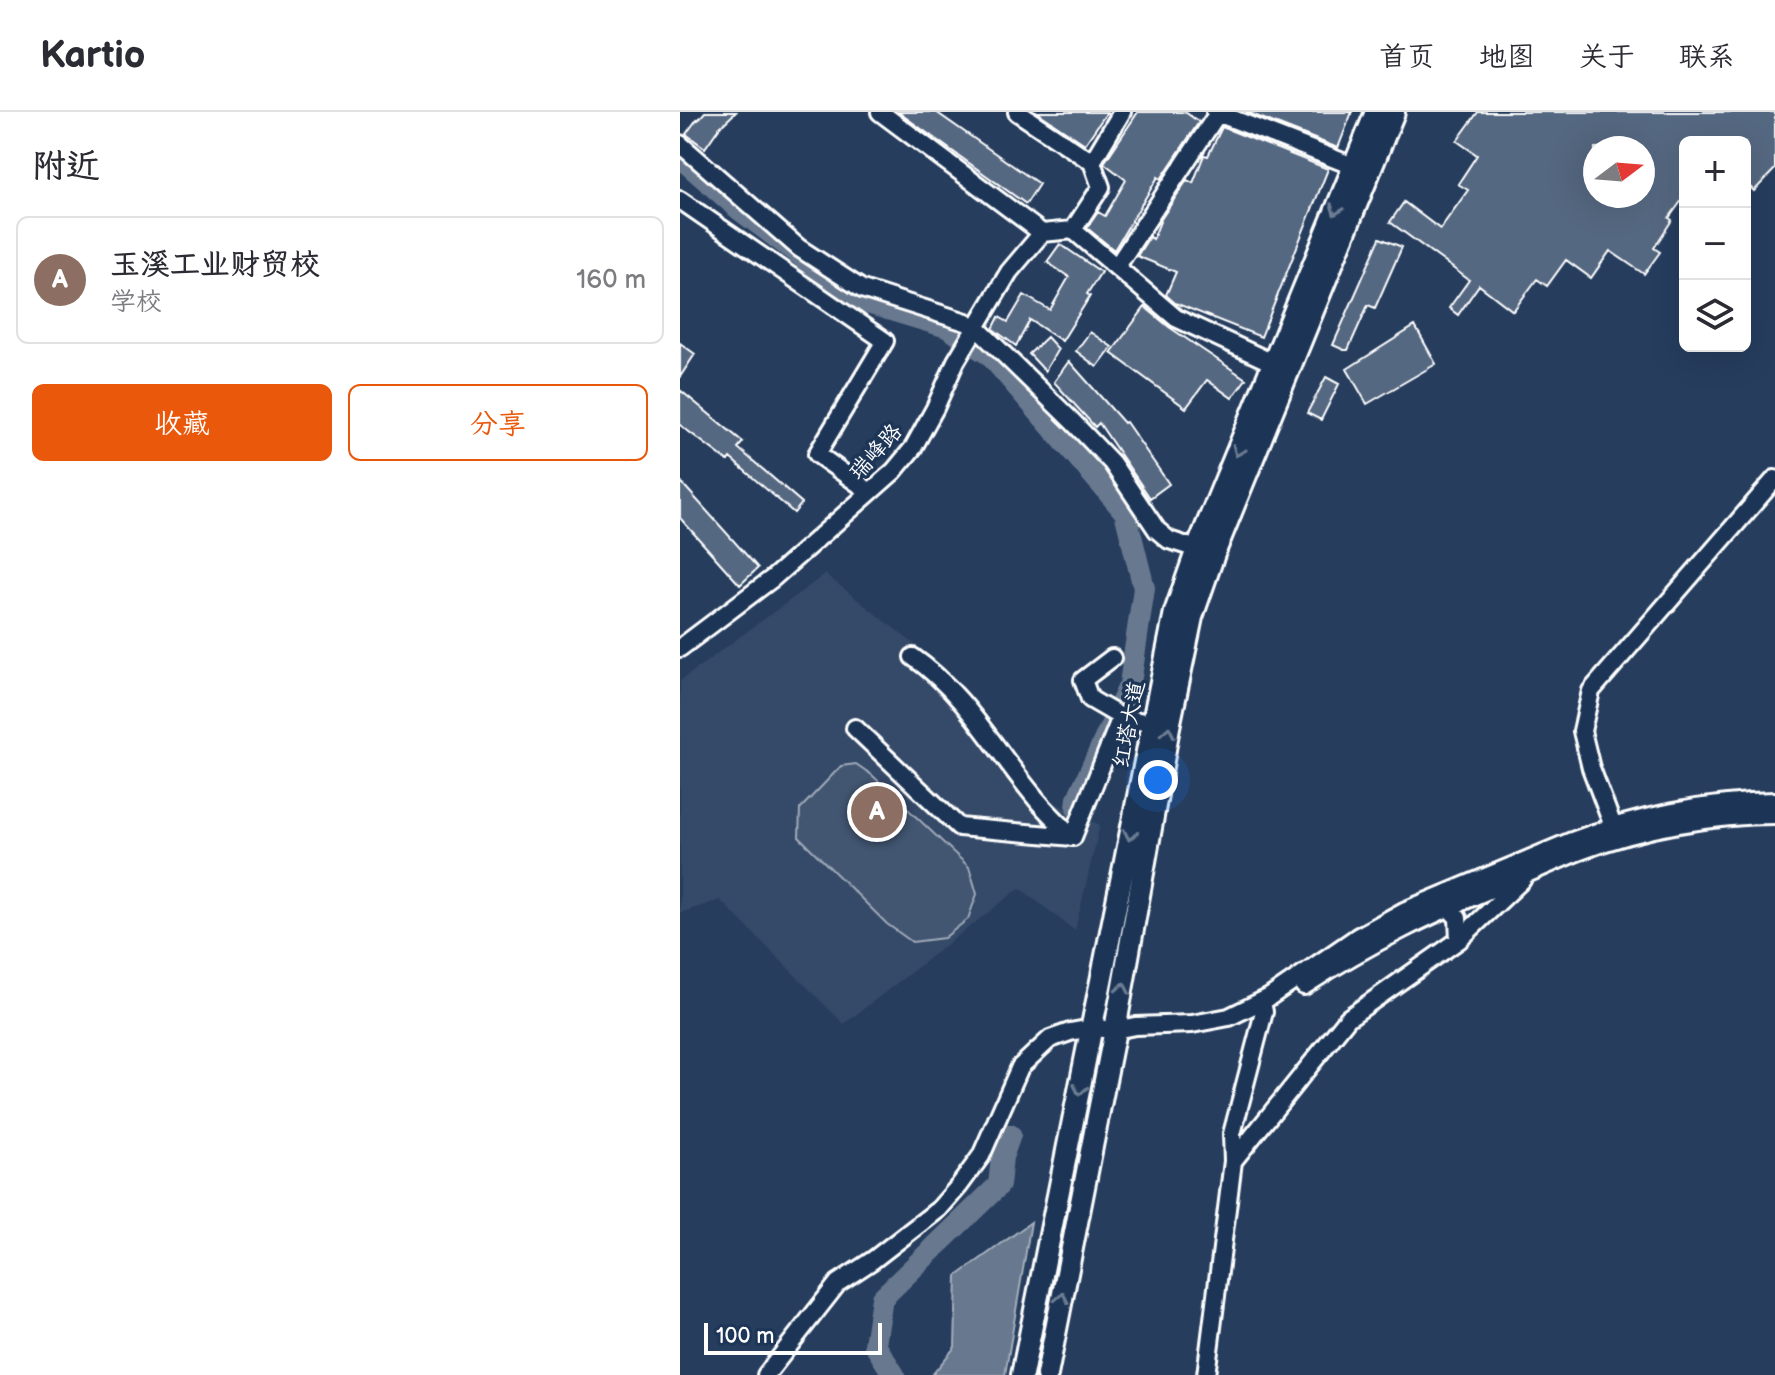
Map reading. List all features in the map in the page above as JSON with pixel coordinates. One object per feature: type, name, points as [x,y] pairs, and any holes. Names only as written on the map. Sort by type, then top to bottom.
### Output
[{"type":"main road","name":"红塔大道","points":[[1022,1375],[1175,612],[1197,549],[1376,112]]},
{"type":"main road","name":"红塔大道","points":[[1047,1375],[1192,617],[1214,554],[1394,112]]},
{"type":"street","points":[[880,112],[1042,233],[1073,230],[1176,318],[1275,364]]},
{"type":"street","points":[[1017,112],[1092,162],[1101,187],[1073,230]]},
{"type":"street","points":[[1092,162],[1122,112]]},
{"type":"street","points":[[1117,266],[1217,113],[1353,166]]},
{"type":"street","points":[[680,144],[787,239],[862,289],[966,322],[972,335],[1112,463],[1157,530],[1169,540],[1197,549]]},
{"type":"street","points":[[680,200],[885,341],[817,454],[870,492]]},
{"type":"street","name":"瑞峰路","points":[[680,648],[773,578],[894,471],[913,448],[956,361],[1009,272],[1042,233]]},
{"type":"street","points":[[1616,833],[1591,768],[1582,731],[1591,691],[1775,479]]},
{"type":"street","points":[[913,657],[932,670],[983,728],[1038,801],[1073,837]]},
{"type":"street","points":[[1112,658],[1083,680],[1090,699],[1116,714],[1152,724]]},
{"type":"street","points":[[1073,837],[1116,714]]},
{"type":"street","points":[[855,728],[959,827],[1073,837]]},
{"type":"street","points":[[1442,901],[1529,874],[1616,833],[1695,808],[1775,801]]},
{"type":"street","points":[[766,1375],[838,1283],[939,1209],[959,1186],[981,1156],[1020,1067],[1050,1039],[1092,1028],[1134,1036],[1225,1029],[1442,901],[1572,841],[1698,821],[1775,815]]},
{"type":"street","points":[[1233,1161],[1348,1018],[1459,940],[1529,874]]},
{"type":"street","points":[[1442,901],[1458,918],[1459,940]]},
{"type":"street","points":[[1206,1375],[1233,1161],[1232,1134],[1263,1007]]},
{"type":"shaded area","points":[[825,574],[923,651],[1047,799],[1100,825],[1075,931],[1020,888],[844,1024],[720,900],[680,913],[680,681]]},
{"type":"shaded area","points":[[856,764],[872,775],[969,867],[977,894],[968,919],[944,938],[912,942],[887,924],[799,837],[800,809],[841,766]]},
{"type":"shaded area","points":[[1031,1222],[1005,1375],[932,1375],[955,1347],[957,1276]]},
{"type":"building","points":[[705,112],[736,112],[719,128],[705,148],[686,134]]},
{"type":"building","points":[[898,112],[936,112],[1039,184],[1026,204]]},
{"type":"building","points":[[1037,112],[1107,112],[1085,144]]},
{"type":"building","points":[[1138,112],[1185,112],[1199,122],[1161,179],[1158,177],[1114,250],[1087,228],[1098,212],[1105,216],[1126,180],[1104,163]]},
{"type":"building","points":[[1246,112],[1352,112],[1338,148]]},
{"type":"building","points":[[1478,112],[1775,112],[1775,169],[1754,191],[1751,188],[1751,136],[1679,136],[1679,204],[1654,248],[1660,252],[1644,274],[1610,251],[1591,278],[1566,260],[1547,286],[1537,279],[1513,311],[1479,285],[1458,315],[1449,308],[1469,280],[1390,222],[1404,202],[1440,229],[1468,190],[1458,184],[1477,155],[1457,141]]},
{"type":"building","points":[[1222,127],[1328,169],[1261,337],[1175,303],[1166,295],[1176,272],[1137,256],[1149,237],[1153,239],[1161,219],[1187,180],[1193,183],[1204,155],[1208,156]]},
{"type":"building","points":[[1380,238],[1402,247],[1375,308],[1368,305],[1348,350],[1344,350],[1333,345]]},
{"type":"building","points":[[1060,244],[1101,272],[1062,341],[1030,320],[1016,346],[993,329],[999,317],[1008,322],[1024,295],[1050,310],[1069,277],[1047,262]]},
{"type":"building","points":[[1145,307],[1246,379],[1232,398],[1207,380],[1186,408],[1111,353]]},
{"type":"building","points":[[1415,326],[1436,364],[1367,404],[1347,369]]},
{"type":"building","points":[[1090,332],[1112,347],[1097,367],[1076,351]]},
{"type":"building","points":[[1047,337],[1058,349],[1045,371],[1029,354]]},
{"type":"building","points":[[680,343],[695,354],[680,377]]},
{"type":"building","points":[[1069,361],[1126,422],[1169,484],[1150,498],[1099,423],[1095,427],[1054,382]]},
{"type":"building","points":[[1326,377],[1339,384],[1321,420],[1307,413]]},
{"type":"building","points":[[680,390],[743,442],[738,448],[802,503],[794,513],[730,458],[728,461],[680,425]]},
{"type":"building","points":[[680,481],[758,568],[740,585],[680,518]]},
{"type":"waterway","points":[[680,157],[740,210],[861,301],[947,327],[990,355],[1125,512],[1144,588],[1130,684],[1078,798],[1077,807]]},
{"type":"waterway","points":[[894,1375],[875,1345],[882,1298],[999,1185],[1002,1157],[1010,1135]]},
{"type":"place","name":"玉溪工业财贸校","points":[[877,812]]}]
